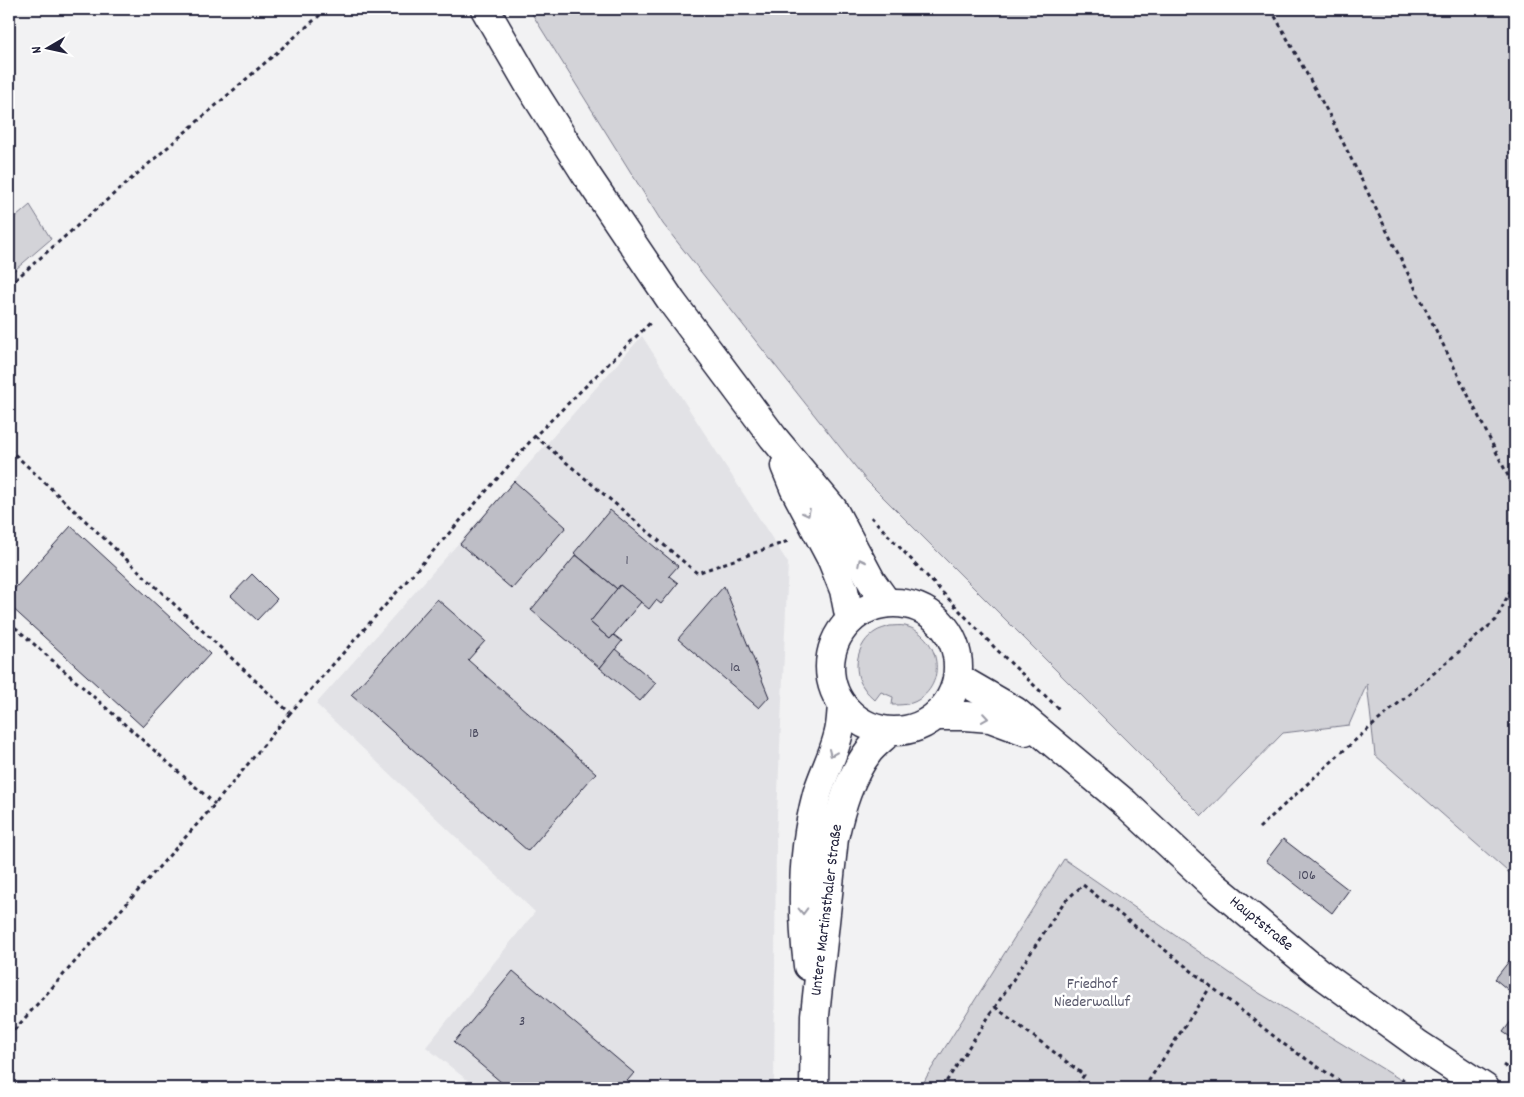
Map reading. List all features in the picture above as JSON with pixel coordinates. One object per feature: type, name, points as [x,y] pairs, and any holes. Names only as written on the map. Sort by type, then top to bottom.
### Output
[{"type":"street","points":[[485,9],[528,83],[672,302],[773,437],[833,509],[872,582],[887,603]]},
{"type":"street","points":[[773,437],[794,488],[832,560],[844,590],[850,620]]},
{"type":"street","points":[[887,603],[902,603],[916,607],[929,613],[941,623],[950,635],[958,663],[958,678],[954,692],[936,716],[914,729],[889,732],[871,728],[855,719],[842,706],[834,692],[830,677],[830,661],[833,646],[840,632],[850,620],[861,612],[887,603]]},
{"type":"street","name":"Hauptstraße","points":[[958,678],[1015,711],[1126,804],[1212,884],[1317,971],[1419,1045],[1485,1088]]},
{"type":"street","name":"Untere Martinsthaler Straße","points":[[815,1015],[804,932],[804,876],[808,834],[816,796],[838,737],[842,706]]},
{"type":"street","name":"Hauptstraße","points":[[936,716],[990,718],[1052,742]]},
{"type":"street","name":"Untere Martinsthaler Straße","points":[[814,1088],[815,1015],[834,838],[848,789],[859,767],[870,750],[889,732]]},
{"type":"path","points":[[9,285],[327,9]]},
{"type":"path","points":[[1271,9],[1331,118],[1515,490]]},
{"type":"path","points":[[9,1036],[215,804],[290,713],[535,436],[672,302]]},
{"type":"path","points":[[535,436],[697,574],[816,531]]},
{"type":"path","points":[[9,449],[290,713]]},
{"type":"path","points":[[870,516],[996,649],[1064,714]]},
{"type":"path","points":[[1259,828],[1352,743],[1496,620],[1515,581]]},
{"type":"path","points":[[9,622],[215,804]]},
{"type":"path","points":[[942,1088],[1064,902],[1083,885],[1285,1045],[1350,1088]]},
{"type":"path","points":[[1144,1088],[1211,986]]},
{"type":"path","points":[[995,1007],[1084,1075],[1076,1088]]},
{"type":"path","points":[[1397,1088],[1404,1077]]},
{"type":"shaded area","points":[[642,336],[788,563],[776,838],[774,1088],[477,1088],[426,1047],[535,912],[316,704]]},
{"type":"green space","points":[[529,9],[1515,9],[1515,878],[1375,755],[1367,684],[1349,725],[1283,733],[1202,816],[866,480],[663,224]]},
{"type":"green space","points":[[30,205],[51,239],[9,275],[9,223]]},
{"type":"green space","points":[[890,626],[905,626],[916,631],[925,638],[932,648],[936,659],[934,682],[928,692],[915,702],[909,704],[892,705],[893,697],[881,692],[875,700],[865,690],[858,674],[858,658],[864,643],[877,631]]},
{"type":"green space","name":"Friedhof Niederwalluf","points":[[1064,859],[1256,991],[1414,1088],[921,1088]]},
{"type":"building","points":[[514,481],[566,527],[512,589],[460,544]]},
{"type":"building","points":[[610,510],[678,566],[669,576],[678,583],[661,604],[656,600],[649,609],[620,585],[617,589],[574,553]]},
{"type":"building","points":[[71,526],[210,654],[143,727],[9,605],[9,595]]},
{"type":"building","points":[[576,555],[617,589],[590,622],[610,639],[614,635],[622,641],[600,668],[531,610]]},
{"type":"building","points":[[252,574],[277,599],[257,620],[231,596]]},
{"type":"building","points":[[620,585],[641,602],[610,639],[590,622]]},
{"type":"building","points":[[724,586],[769,697],[759,708],[678,639]]},
{"type":"building","points":[[437,599],[485,641],[468,660],[596,773],[528,851],[351,695]]},
{"type":"building","points":[[615,649],[656,683],[640,701],[600,668]]},
{"type":"building","points":[[1283,839],[1349,890],[1332,913],[1266,861]]},
{"type":"building","points":[[1513,956],[1515,957],[1515,992],[1513,994],[1495,979]]},
{"type":"building","points":[[513,971],[634,1073],[621,1088],[508,1088],[454,1042]]},
{"type":"building","points":[[1515,1016],[1515,1040],[1503,1032]]}]
